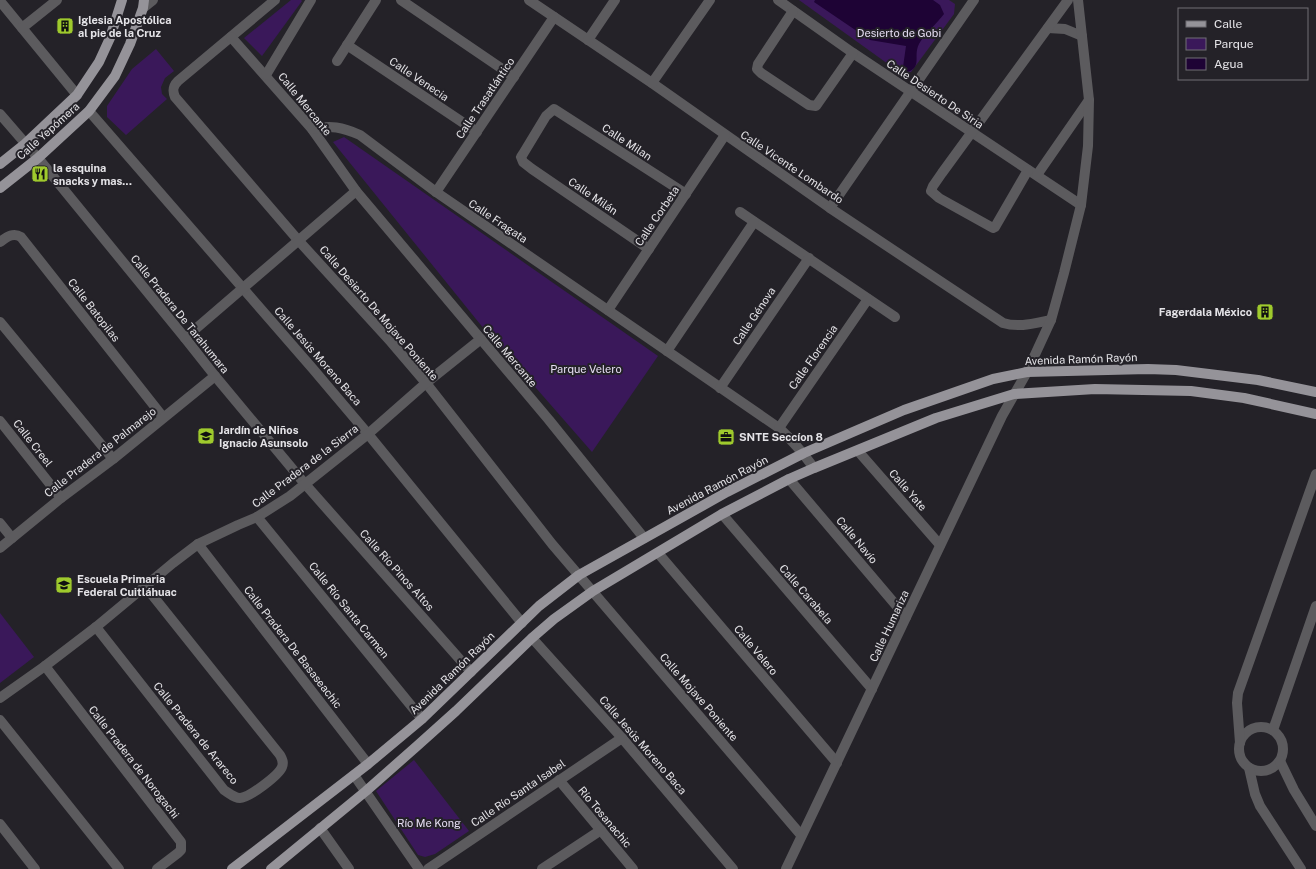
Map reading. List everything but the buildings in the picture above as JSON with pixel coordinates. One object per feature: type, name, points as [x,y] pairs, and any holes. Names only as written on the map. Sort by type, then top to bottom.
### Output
[{"type":"main road","name":"Calle Yepómera","points":[[0,164],[25,144],[77,95],[99,62],[120,10],[122,0]]},
{"type":"main road","name":"Calle Yepómera","points":[[0,188],[38,158],[89,112],[115,76],[130,44],[144,4]]},
{"type":"main road","name":"Avenida Ramón Rayón","points":[[232,869],[368,764],[422,719],[539,606],[579,575],[727,492],[804,453],[904,410],[993,379],[1027,372],[1148,369],[1176,370],[1258,380],[1316,392]]},
{"type":"main road","points":[[277,867],[456,711],[532,638],[554,619],[593,591],[722,514],[789,479],[814,468],[936,418],[1014,394],[1095,389],[1191,391],[1244,398],[1316,414]]},
{"type":"street","points":[[22,28],[56,0]]},
{"type":"street","points":[[144,4],[153,0]]},
{"type":"street","points":[[231,37],[275,0]]},
{"type":"street","points":[[266,75],[310,0]]},
{"type":"street","points":[[337,61],[376,0]]},
{"type":"street","points":[[401,0],[514,77]]},
{"type":"street","name":"Calle Vicente Lombardo","points":[[529,0],[652,83],[830,208],[1003,323],[1018,326],[1051,320]]},
{"type":"street","points":[[588,40],[615,0]]},
{"type":"street","points":[[652,83],[710,0]]},
{"type":"street","name":"Calle Desierto De Siria","points":[[778,0],[971,133],[1081,205]]},
{"type":"street","points":[[1068,0],[971,133],[931,191],[933,194],[993,228],[995,227],[1032,173],[1089,100]]},
{"type":"street","name":"Calle Humariza","points":[[786,869],[940,545],[1014,394],[1027,372],[1051,320],[1081,205],[1088,146],[1089,100],[1078,0]]},
{"type":"street","points":[[0,1],[77,95]]},
{"type":"street","name":"Calle Desierto De Siria","points":[[830,208],[911,92],[970,1]]},
{"type":"street","points":[[793,11],[758,64],[757,69],[761,73],[809,105],[816,106],[853,53]]},
{"type":"street","name":"Calle Trasatlántico","points":[[436,192],[554,17]]},
{"type":"street","points":[[1048,28],[1064,29],[1082,36]]},
{"type":"street","name":"Calle Mercante","points":[[231,37],[312,129],[356,190],[549,420],[644,538]]},
{"type":"street","name":"Calle Desierto De Mojave Poniente","points":[[231,37],[178,81],[175,84],[173,93],[179,102],[298,240],[392,342],[552,544],[579,575]]},
{"type":"street","name":"Calle Venecia","points":[[347,45],[477,132]]},
{"type":"street","name":"Calle Milán","points":[[554,109],[546,116],[521,157],[523,162],[649,249]]},
{"type":"street","name":"Calle Milan","points":[[554,109],[686,194]]},
{"type":"street","name":"Calle Jesús Moreno Baca","points":[[89,112],[368,434],[522,622]]},
{"type":"street","name":"Calle Pradera De Tarahumara","points":[[0,114],[38,158],[305,484]]},
{"type":"street","name":"Calle Fragata","points":[[312,129],[335,126],[360,135],[436,192],[778,428],[793,440],[814,468]]},
{"type":"street","name":"Calle Corbeta","points":[[608,310],[725,135]]},
{"type":"street","points":[[185,338],[356,190]]},
{"type":"street","points":[[740,212],[895,317]]},
{"type":"street","points":[[667,351],[754,222]]},
{"type":"street","name":"Calle Batopilas","points":[[0,242],[13,234],[17,234],[21,237],[163,417]]},
{"type":"street","name":"Calle Génova","points":[[720,388],[809,258]]},
{"type":"street","name":"Calle Florencia","points":[[778,428],[868,299]]},
{"type":"street","points":[[0,322],[113,459]]},
{"type":"street","name":"Calle Pradera de la Sierra","points":[[0,698],[96,627],[198,544],[238,525],[257,518],[276,506],[368,434],[481,339]]},
{"type":"street","name":"Calle Pradera de Palmarejo","points":[[0,548],[215,376]]},
{"type":"street","name":"Calle Creel","points":[[0,421],[61,498]]},
{"type":"street","name":"Calle Yate","points":[[858,451],[940,545]]},
{"type":"street","points":[[1240,743],[1246,733],[1256,728],[1268,728],[1273,730],[1281,739],[1283,744],[1280,761],[1276,766],[1266,771],[1249,768],[1241,760],[1237,703],[1239,688],[1313,490],[1316,474]]},
{"type":"street","name":"Calle Navío","points":[[789,479],[906,617]]},
{"type":"street","name":"Calle Río Pinos Altos","points":[[305,484],[471,672]]},
{"type":"street","name":"Calle Carabela","points":[[722,514],[872,689]]},
{"type":"street","name":"Calle Río Santa Carmen","points":[[257,518],[422,719]]},
{"type":"street","points":[[0,523],[12,538]]},
{"type":"street","name":"Calle Pradera De Basaseachic","points":[[198,544],[368,764]]},
{"type":"street","name":"Calle Velero","points":[[658,553],[837,763]]},
{"type":"street","name":"Calle Mojave Poniente","points":[[579,575],[801,835]]},
{"type":"street","name":"Calle Pradera de Arareco","points":[[96,627],[224,790],[234,796],[242,798],[251,794],[280,771],[283,760],[280,755],[145,586]]},
{"type":"street","points":[[1273,730],[1316,606]]},
{"type":"street","name":"Calle Jesús Moreno Baca","points":[[532,638],[622,738],[733,869]]},
{"type":"street","name":"Calle Pradera de Norogachi","points":[[45,666],[181,842],[181,850],[157,869]]},
{"type":"street","points":[[0,720],[119,869]]},
{"type":"street","name":"Calle Río Santa Isabel","points":[[428,869],[622,738]]},
{"type":"street","points":[[1280,761],[1294,790],[1316,826]]},
{"type":"street","points":[[1249,768],[1255,794],[1260,806],[1301,869]]},
{"type":"street","points":[[354,775],[419,869]]},
{"type":"street","name":"Río Tosanachic","points":[[559,780],[633,869]]},
{"type":"street","points":[[0,824],[35,869]]},
{"type":"street","points":[[320,828],[349,869]]},
{"type":"street","points":[[542,869],[601,830]]},
{"type":"green space","points":[[291,0],[302,1],[262,56],[244,38]]},
{"type":"green space","name":"Desierto de Gobi","points":[[799,0],[949,0],[955,4],[954,14],[911,72],[902,74]]},
{"type":"green space","points":[[156,49],[174,71],[165,78],[161,87],[162,94],[167,99],[126,135],[107,117],[107,106],[132,69]]},
{"type":"green space","name":"Parque Velero","points":[[344,137],[658,356],[592,452],[480,324],[333,142]]},
{"type":"green space","points":[[0,613],[34,657],[0,683]]},
{"type":"green space","name":"Río Me Kong","points":[[414,760],[469,831],[435,854],[425,857],[418,855],[376,791]]},
{"type":"water","name":"Desierto de Gobi","points":[[815,0],[933,0],[940,5],[944,14],[919,44],[917,49],[916,66],[909,72],[902,74],[906,46],[870,40],[814,2]]},
{"type":"place","name":"Iglesia Apostólica al pie de la Cruz","points":[[65,26]]},
{"type":"place","name":"la esquina snacks y mas...","points":[[40,174]]},
{"type":"place","name":"Fagerdala México","points":[[1265,312]]},
{"type":"place","name":"Jardín de Niños Ignacio Asunsolo","points":[[206,436]]},
{"type":"place","name":"SNTE Seccíon 8","points":[[726,437]]},
{"type":"place","name":"Escuela Primaria Federal Cuitláhuac","points":[[64,585]]}]
